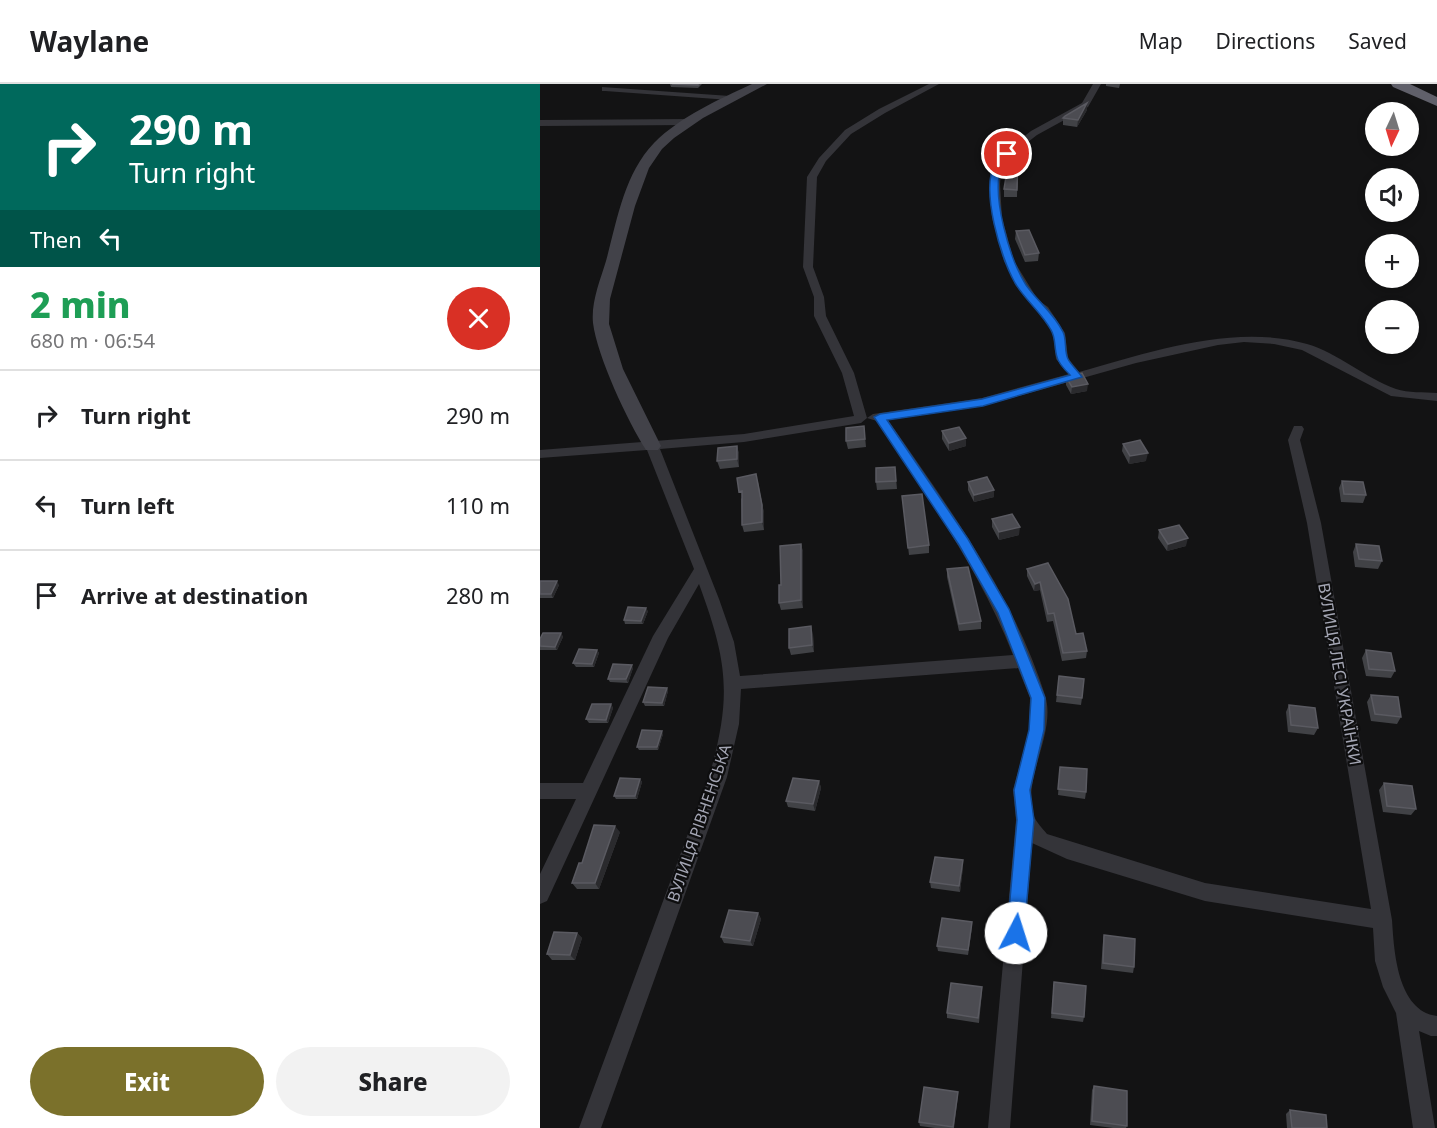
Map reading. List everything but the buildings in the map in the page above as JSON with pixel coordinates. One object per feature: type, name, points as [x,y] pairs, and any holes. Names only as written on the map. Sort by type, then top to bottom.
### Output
[{"type":"highway","points":[[1398,84],[1437,102]]},
{"type":"street","points":[[652,446],[605,341],[600,313],[618,239],[643,168],[657,148],[690,122],[730,98],[761,84]]},
{"type":"street","points":[[861,418],[848,373],[820,315],[819,297],[808,267],[812,177],[847,130],[935,84]]},
{"type":"street","points":[[1077,377],[1062,359],[1059,333],[1052,320],[1044,309],[1034,302],[1009,261],[997,218],[995,184],[998,164],[1007,154],[1034,133],[1085,105],[1097,84]]},
{"type":"street","points":[[604,88],[730,98]]},
{"type":"street","points":[[540,123],[690,122]]},
{"type":"street","points":[[540,454],[744,438],[861,418],[983,402],[1134,360],[1218,342],[1244,339],[1274,341],[1305,347],[1395,393],[1437,398]]},
{"type":"street","points":[[880,417],[970,552],[1004,613],[1021,661],[1038,698],[1037,730],[1022,790],[1025,820],[999,1128]]},
{"type":"street","name":"ВУЛИЦЯ ЛЕСІ УКРАЇНКИ","points":[[1298,429],[1294,440],[1314,524],[1382,920],[1385,961],[1393,987],[1406,1011]]},
{"type":"street","name":"ВУЛИЦЯ РІВНЕНСЬКА","points":[[590,1128],[718,777],[729,741],[732,668],[726,639],[652,446]]},
{"type":"street","points":[[540,895],[661,636],[701,569]]},
{"type":"street","points":[[732,683],[1021,661]]},
{"type":"street","points":[[540,791],[587,791]]},
{"type":"street","points":[[1025,820],[1041,840],[1205,892],[1382,920]]},
{"type":"street","points":[[1406,1011],[1431,1026],[1437,1026]]},
{"type":"street","points":[[1406,1011],[1424,1128]]},
{"type":"route","points":[[1007,154],[998,164],[995,184],[997,218],[1003,242],[1009,261],[1020,282],[1034,302],[1044,309],[1052,320],[1059,333],[1062,359],[1077,377],[983,402],[880,417],[964,542],[1004,613],[1021,661],[1038,698],[1037,730],[1022,790],[1025,820],[1016,933]]}]
